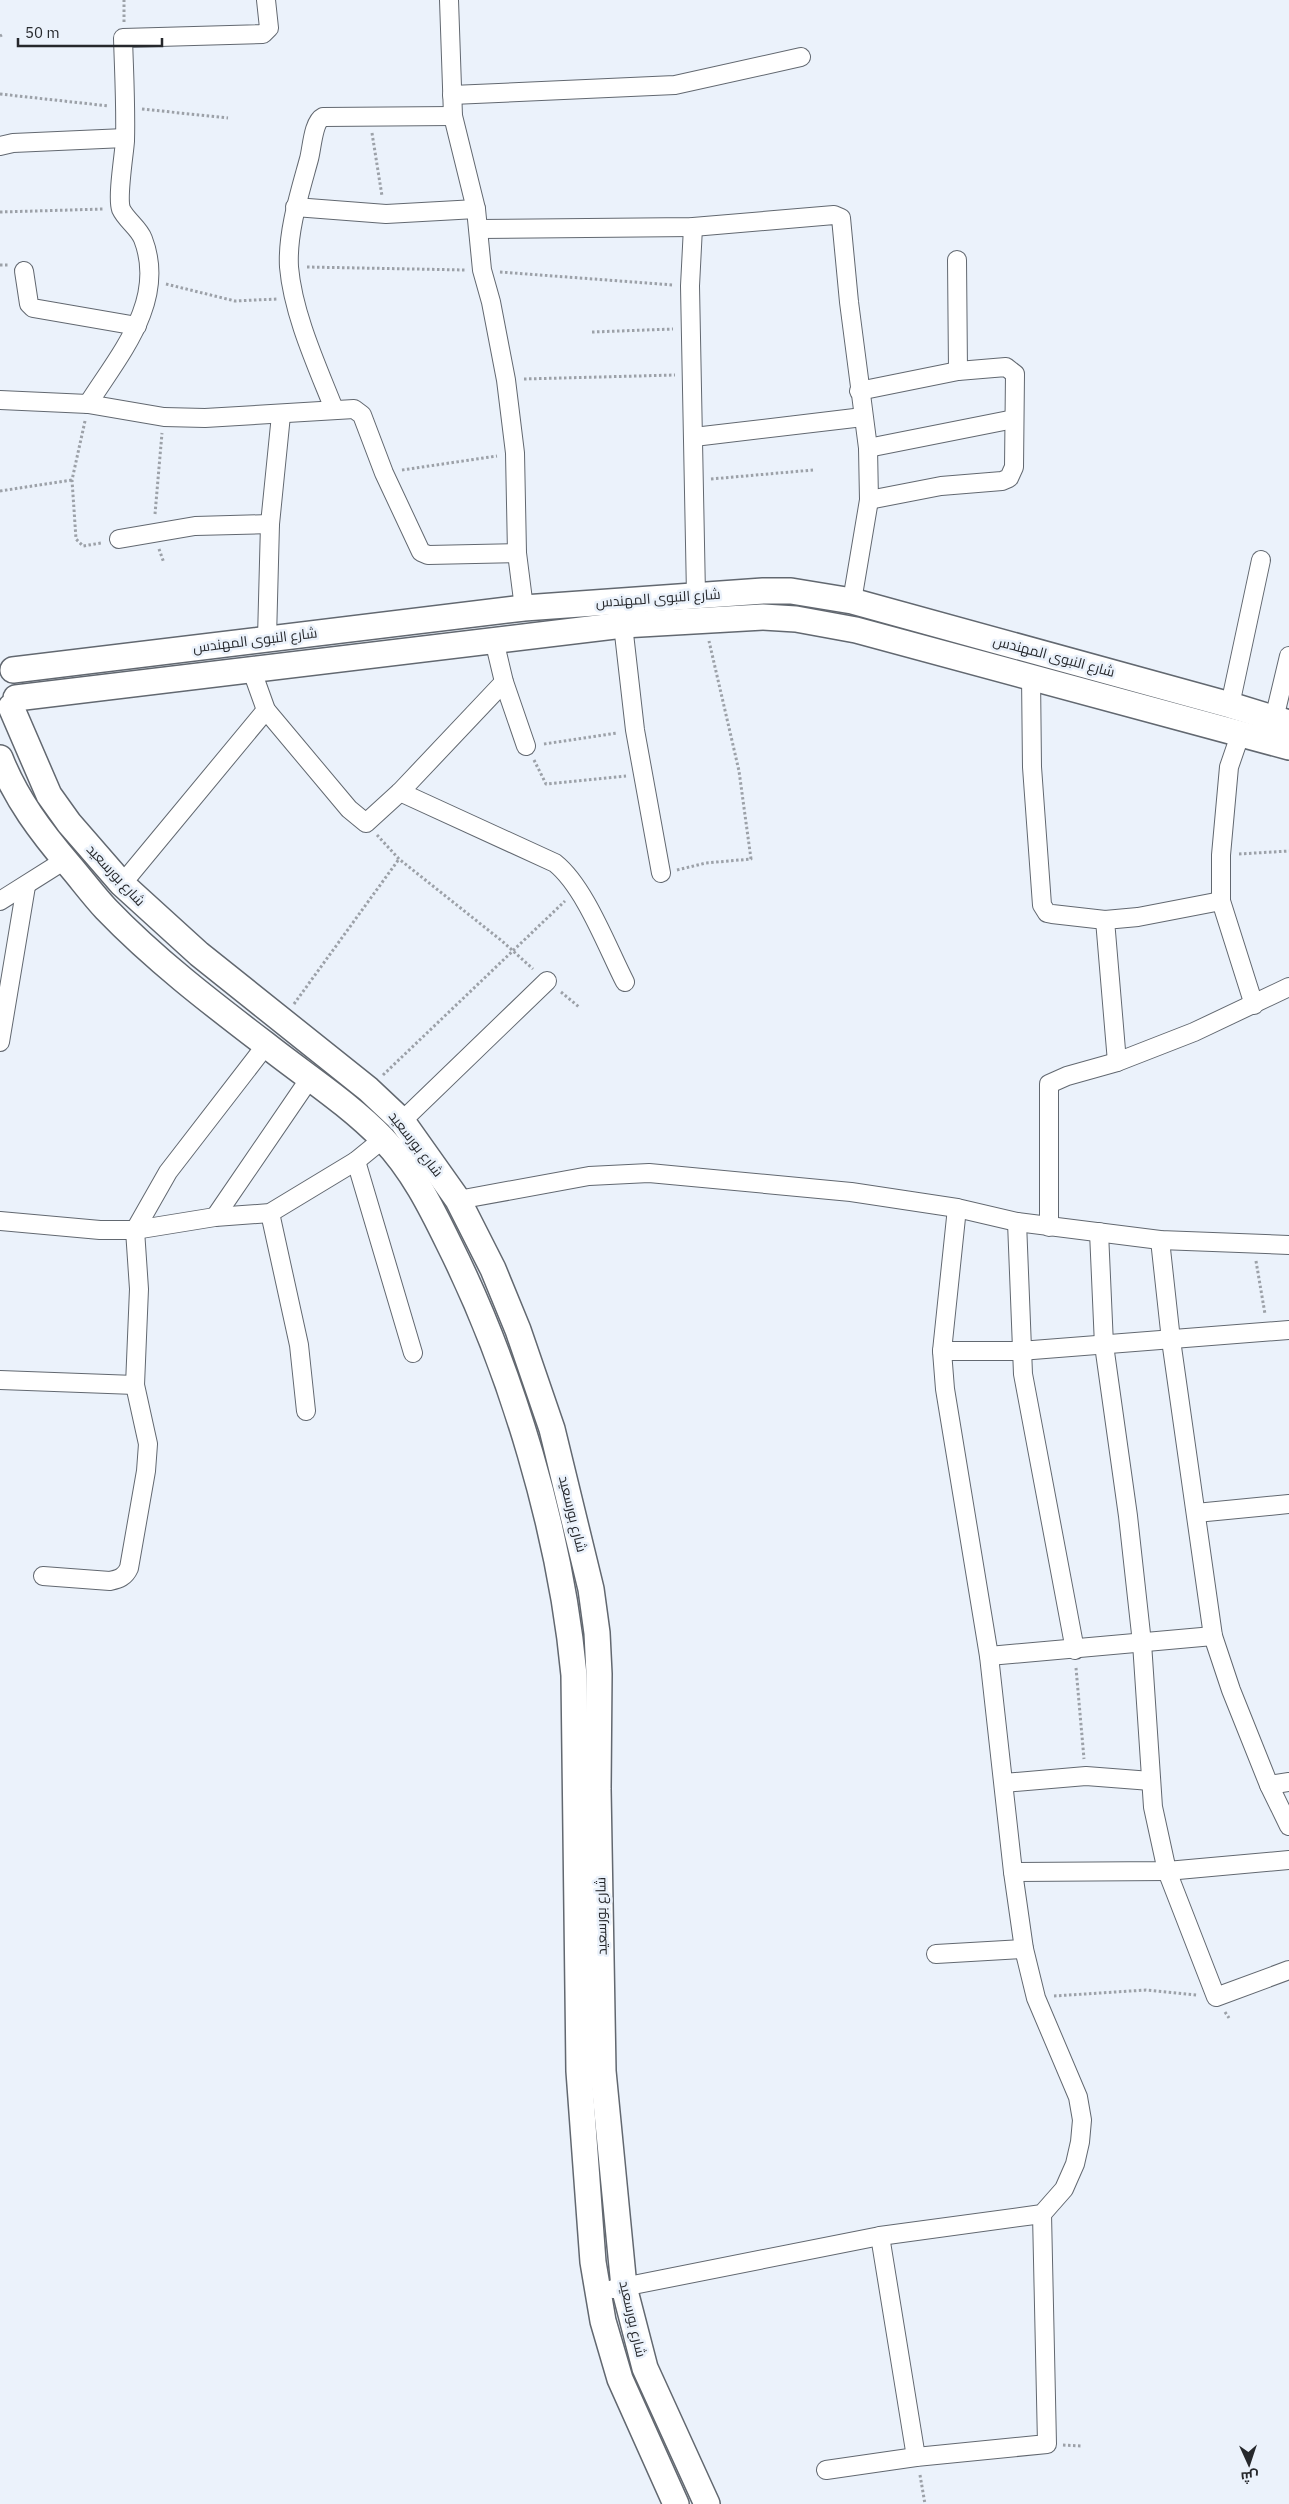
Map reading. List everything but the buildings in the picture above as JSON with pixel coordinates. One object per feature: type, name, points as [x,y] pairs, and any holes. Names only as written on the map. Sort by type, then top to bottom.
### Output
[{"type":"street","points":[[88,404],[137,326],[146,303],[151,280],[147,252],[142,237],[121,208],[125,138],[123,38],[263,34],[269,28],[266,0]]},
{"type":"street","points":[[449,0],[453,116],[476,209],[482,270],[492,302],[506,380],[515,453],[517,553],[524,608]]},
{"type":"street","points":[[452,96],[675,85],[802,57]]},
{"type":"street","points":[[334,409],[309,345],[289,267],[295,207],[319,119],[326,116],[369,118],[453,116]]},
{"type":"street","points":[[0,146],[13,143],[125,138]]},
{"type":"street","points":[[295,207],[386,214],[476,209]]},
{"type":"street","points":[[479,229],[693,227],[839,216],[841,218],[859,391],[868,448],[869,500],[852,601]]},
{"type":"street","points":[[693,227],[691,328],[696,594]]},
{"type":"street","points":[[958,260],[958,371]]},
{"type":"street","points":[[24,271],[29,304],[33,308],[137,326]]},
{"type":"street","points":[[859,391],[958,371],[1006,367],[1014,371],[1014,467],[1009,478],[1002,481],[940,486],[869,500]]},
{"type":"street","points":[[0,400],[88,404],[164,417],[205,418],[281,415],[334,409],[354,409],[362,415],[384,473],[423,554],[517,553]]},
{"type":"street","points":[[267,638],[270,524],[281,415]]},
{"type":"street","points":[[694,437],[863,417]]},
{"type":"street","points":[[868,448],[1014,419]]},
{"type":"street","points":[[119,540],[219,523],[270,524]]},
{"type":"street","points":[[1230,704],[1261,560]]},
{"type":"street","name":"شارع النبوى المهندس","points":[[6,665],[267,638],[524,608],[696,594],[792,591],[852,601],[1230,704],[1281,721]]},
{"type":"street","name":"شارع النبوى المهندس","points":[[9,706],[252,671],[494,640],[623,625],[763,617],[826,623],[1032,676],[1289,747]]},
{"type":"street","points":[[623,625],[635,730],[661,873]]},
{"type":"street","points":[[494,640],[504,682],[526,746]]},
{"type":"street","points":[[1281,721],[1289,656]]},
{"type":"street","points":[[6,665],[17,679],[9,706]]},
{"type":"street","points":[[252,671],[266,710],[349,809],[366,823],[400,792],[504,682]]},
{"type":"street","points":[[1032,676],[1034,818],[1042,906],[1047,913],[1105,920],[1138,917],[1221,902]]},
{"type":"street","name":"شارع بورسعيد","points":[[9,706],[49,795],[69,823],[122,884],[199,954],[368,1089],[402,1121],[458,1200],[493,1269],[518,1330],[552,1429],[589,1579],[597,1633],[603,2071],[624,2287],[645,2368],[707,2504]]},
{"type":"street","points":[[122,884],[266,710]]},
{"type":"street","points":[[1240,735],[1229,767],[1221,855],[1221,902],[1254,1005]]},
{"type":"street","name":"شارع بورسعيد","points":[[0,758],[22,803],[42,833],[105,908],[141,943],[383,1139],[405,1166],[430,1206],[466,1280],[492,1343],[524,1437],[549,1526],[570,1635],[574,1684],[579,2071],[593,2262],[597,2292],[620,2379],[676,2504]]},
{"type":"street","points":[[400,792],[555,863],[565,872],[578,889],[625,982]]},
{"type":"street","points":[[0,902],[65,860]]},
{"type":"street","points":[[0,1042],[26,886]]},
{"type":"street","points":[[1105,920],[1117,1062]]},
{"type":"street","points":[[402,1121],[547,981]]},
{"type":"street","points":[[1049,1226],[1048,1088],[1052,1082],[1117,1062],[1194,1032],[1289,987]]},
{"type":"street","points":[[43,1576],[110,1581],[120,1579],[126,1574],[146,1471],[148,1444],[135,1385],[138,1289],[135,1230],[168,1172],[266,1045]]},
{"type":"street","points":[[215,1217],[310,1078]]},
{"type":"street","points":[[0,1221],[100,1230],[135,1230],[215,1217],[270,1213],[356,1161],[383,1139]]},
{"type":"street","points":[[356,1161],[413,1353]]},
{"type":"street","points":[[458,1200],[589,1176],[649,1173],[851,1192],[957,1208],[1017,1222],[1160,1240],[1289,1245]]},
{"type":"street","points":[[597,2292],[880,2236],[1042,2214],[1064,2189],[1075,2164],[1082,2120],[1078,2096],[1036,1998],[1024,1949],[1013,1872],[989,1656],[945,1388],[942,1351],[957,1208]]},
{"type":"street","points":[[270,1213],[299,1345],[306,1411]]},
{"type":"street","points":[[1017,1222],[1020,1351],[1075,1650]]},
{"type":"street","points":[[1099,1232],[1104,1345],[1128,1516],[1142,1643],[1153,1807],[1167,1870],[1216,1997],[1289,1970]]},
{"type":"street","points":[[1160,1240],[1171,1340],[1213,1636],[1231,1690],[1268,1785],[1289,1826]]},
{"type":"street","points":[[466,1280],[493,1269]]},
{"type":"street","points":[[942,1351],[1020,1351],[1289,1330]]},
{"type":"street","points":[[0,1380],[135,1385]]},
{"type":"street","points":[[1196,1513],[1289,1504]]},
{"type":"street","points":[[989,1656],[1075,1650],[1213,1636]]},
{"type":"street","points":[[1004,1783],[1086,1776],[1151,1781]]},
{"type":"street","points":[[1268,1785],[1289,1782]]},
{"type":"street","points":[[1013,1872],[1167,1870],[1289,1860]]},
{"type":"street","points":[[936,1954],[1024,1949]]},
{"type":"street","points":[[826,2470],[916,2457],[1047,2444],[1042,2214]]},
{"type":"street","points":[[880,2236],[916,2457]]},
{"type":"path","points":[[369,118],[386,214]]},
{"type":"path","points":[[0,212],[121,208]]},
{"type":"path","points":[[151,280],[235,301],[296,299]]},
{"type":"path","points":[[592,332],[691,328]]},
{"type":"path","points":[[506,380],[693,375]]},
{"type":"path","points":[[88,404],[72,480],[76,540],[83,546],[119,540]]},
{"type":"path","points":[[164,417],[153,533],[164,563]]},
{"type":"path","points":[[384,473],[515,453]]},
{"type":"path","points":[[695,480],[813,470]]},
{"type":"path","points":[[0,491],[72,480]]},
{"type":"path","points":[[661,873],[706,863],[751,859],[738,771],[704,619]]},
{"type":"path","points":[[635,730],[526,746],[546,784],[644,775]]},
{"type":"path","points":[[366,823],[399,859],[502,941],[512,952],[579,1007]]},
{"type":"path","points":[[1221,855],[1289,850]]},
{"type":"path","points":[[283,1020],[399,859]]},
{"type":"path","points":[[368,1089],[578,889]]},
{"type":"path","points":[[1253,1243],[1268,1332]]},
{"type":"path","points":[[1075,1650],[1086,1776]]},
{"type":"path","points":[[1036,1998],[1146,1990],[1216,1997],[1230,2018]]},
{"type":"path","points":[[916,2457],[925,2504]]}]
